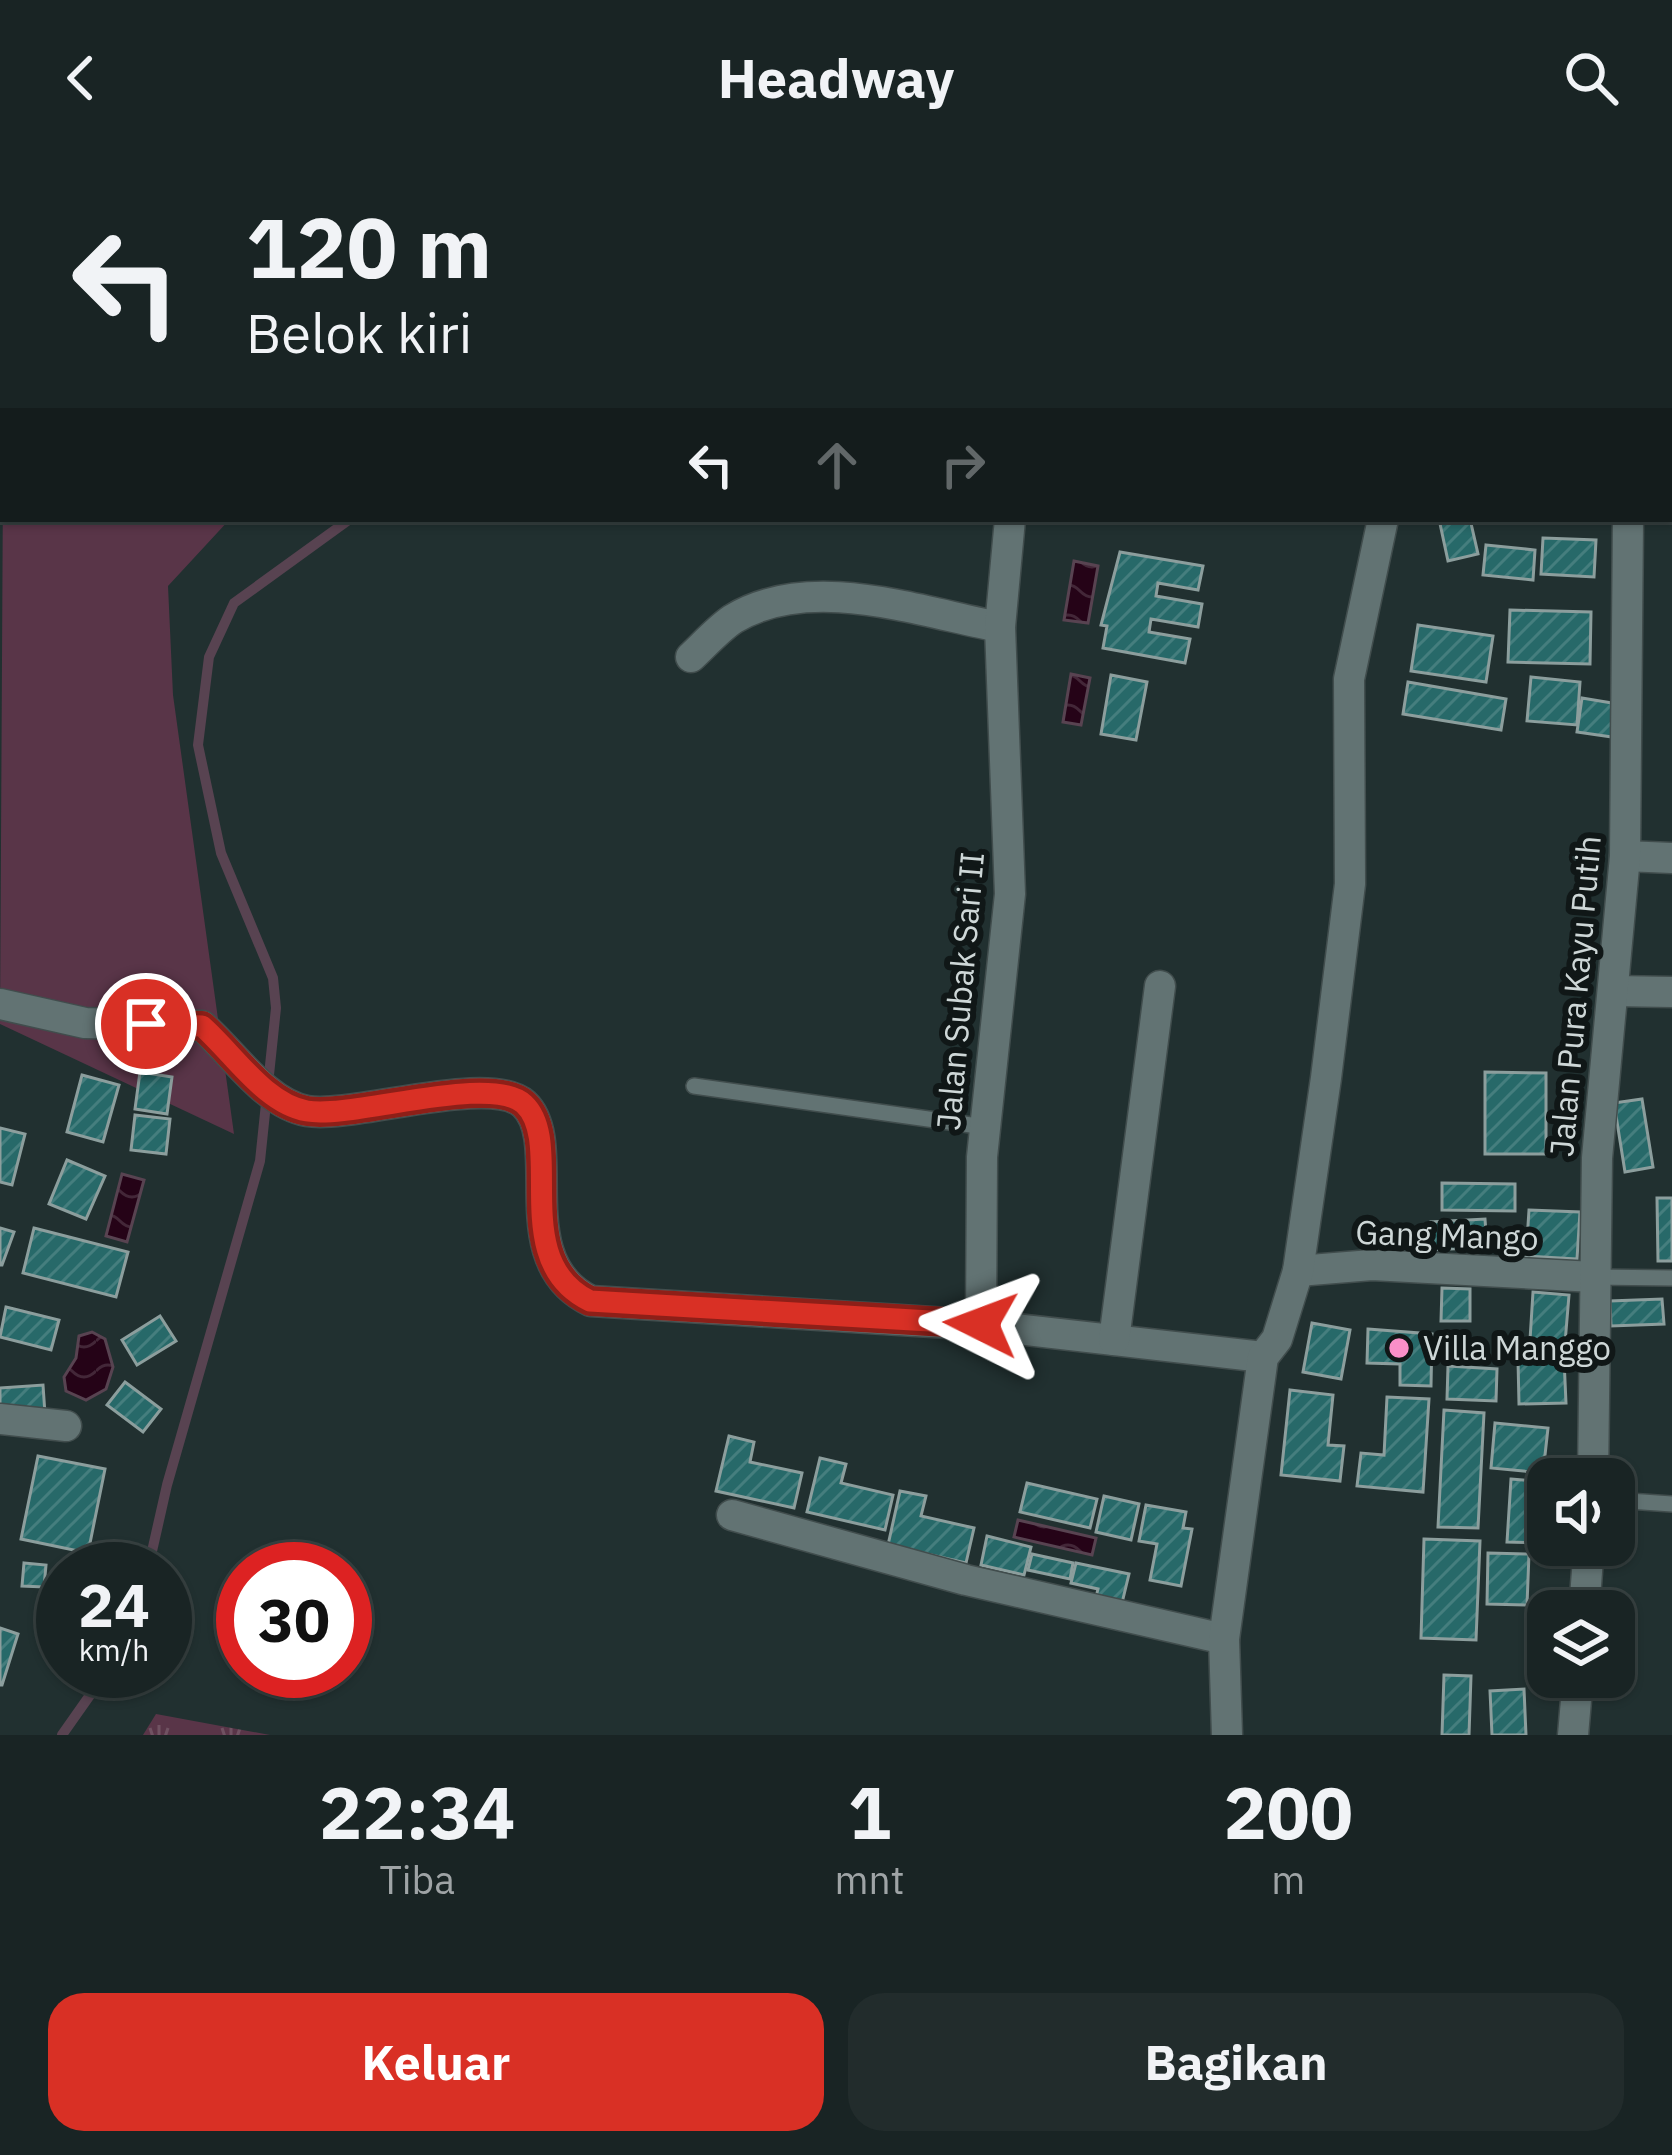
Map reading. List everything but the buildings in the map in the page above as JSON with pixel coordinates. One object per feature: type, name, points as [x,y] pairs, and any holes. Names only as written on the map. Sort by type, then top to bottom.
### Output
[{"type":"street","name":"Jalan Subak Sari II","points":[[981,1324],[985,1127],[1010,894],[1000,627],[1010,522]]},
{"type":"street","points":[[1227,1735],[1224,1639],[1263,1358],[1277,1340],[1298,1270],[1350,884],[1349,679],[1383,522]]},
{"type":"street","name":"Jalan Pura Kayu Putih","points":[[1593,1458],[1597,1158],[1625,856],[1628,522]]},
{"type":"street","points":[[691,657],[734,618],[799,599],[855,599],[1000,627]]},
{"type":"street","points":[[1625,856],[1672,858]]},
{"type":"street","points":[[1114,1340],[1160,986]]},
{"type":"street","points":[[1614,991],[1672,992]]},
{"type":"street","points":[[0,1004],[85,1023],[202,1026],[275,1099],[308,1112],[472,1094],[508,1096],[525,1105],[535,1126],[550,1259],[563,1284],[590,1301],[981,1324],[1263,1358]]},
{"type":"street","name":"Gang Mango","points":[[1298,1270],[1372,1265],[1594,1277]]},
{"type":"street","points":[[0,1419],[66,1426]]},
{"type":"street","points":[[732,1515],[966,1580],[1224,1639]]},
{"type":"street","points":[[1573,1735],[1576,1698]]},
{"type":"lane","points":[[694,1086],[985,1127]]},
{"type":"lane","points":[[1594,1277],[1672,1278]]},
{"type":"lane","points":[[1635,1501],[1672,1504]]},
{"type":"green space","points":[[3,522],[227,522],[168,586],[173,695],[234,1134],[0,1024]]},
{"type":"green space","points":[[156,1714],[270,1735],[143,1735]]},
{"type":"water","points":[[1074,561],[1098,566],[1088,623],[1064,620]]},
{"type":"water","points":[[1071,674],[1090,678],[1081,725],[1063,722]]},
{"type":"water","points":[[122,1174],[144,1180],[127,1242],[106,1236]]},
{"type":"water","points":[[92,1332],[105,1339],[113,1367],[106,1389],[86,1400],[66,1391],[64,1377],[76,1358],[79,1336]]},
{"type":"water","points":[[1018,1520],[1096,1538],[1092,1555],[1014,1537]]},
{"type":"waterway","points":[[154,1542],[260,1161],[276,1008],[273,978],[221,853],[198,745],[209,657],[234,603],[346,522]]},
{"type":"waterway","points":[[62,1735],[88,1698]]},
{"type":"place","name":"Villa Manggo","points":[[1399,1348]]},
{"type":"route","points":[[146,1024],[202,1026],[275,1099],[308,1112],[472,1094],[508,1096],[525,1105],[535,1126],[550,1259],[563,1284],[590,1301],[981,1324]]}]
